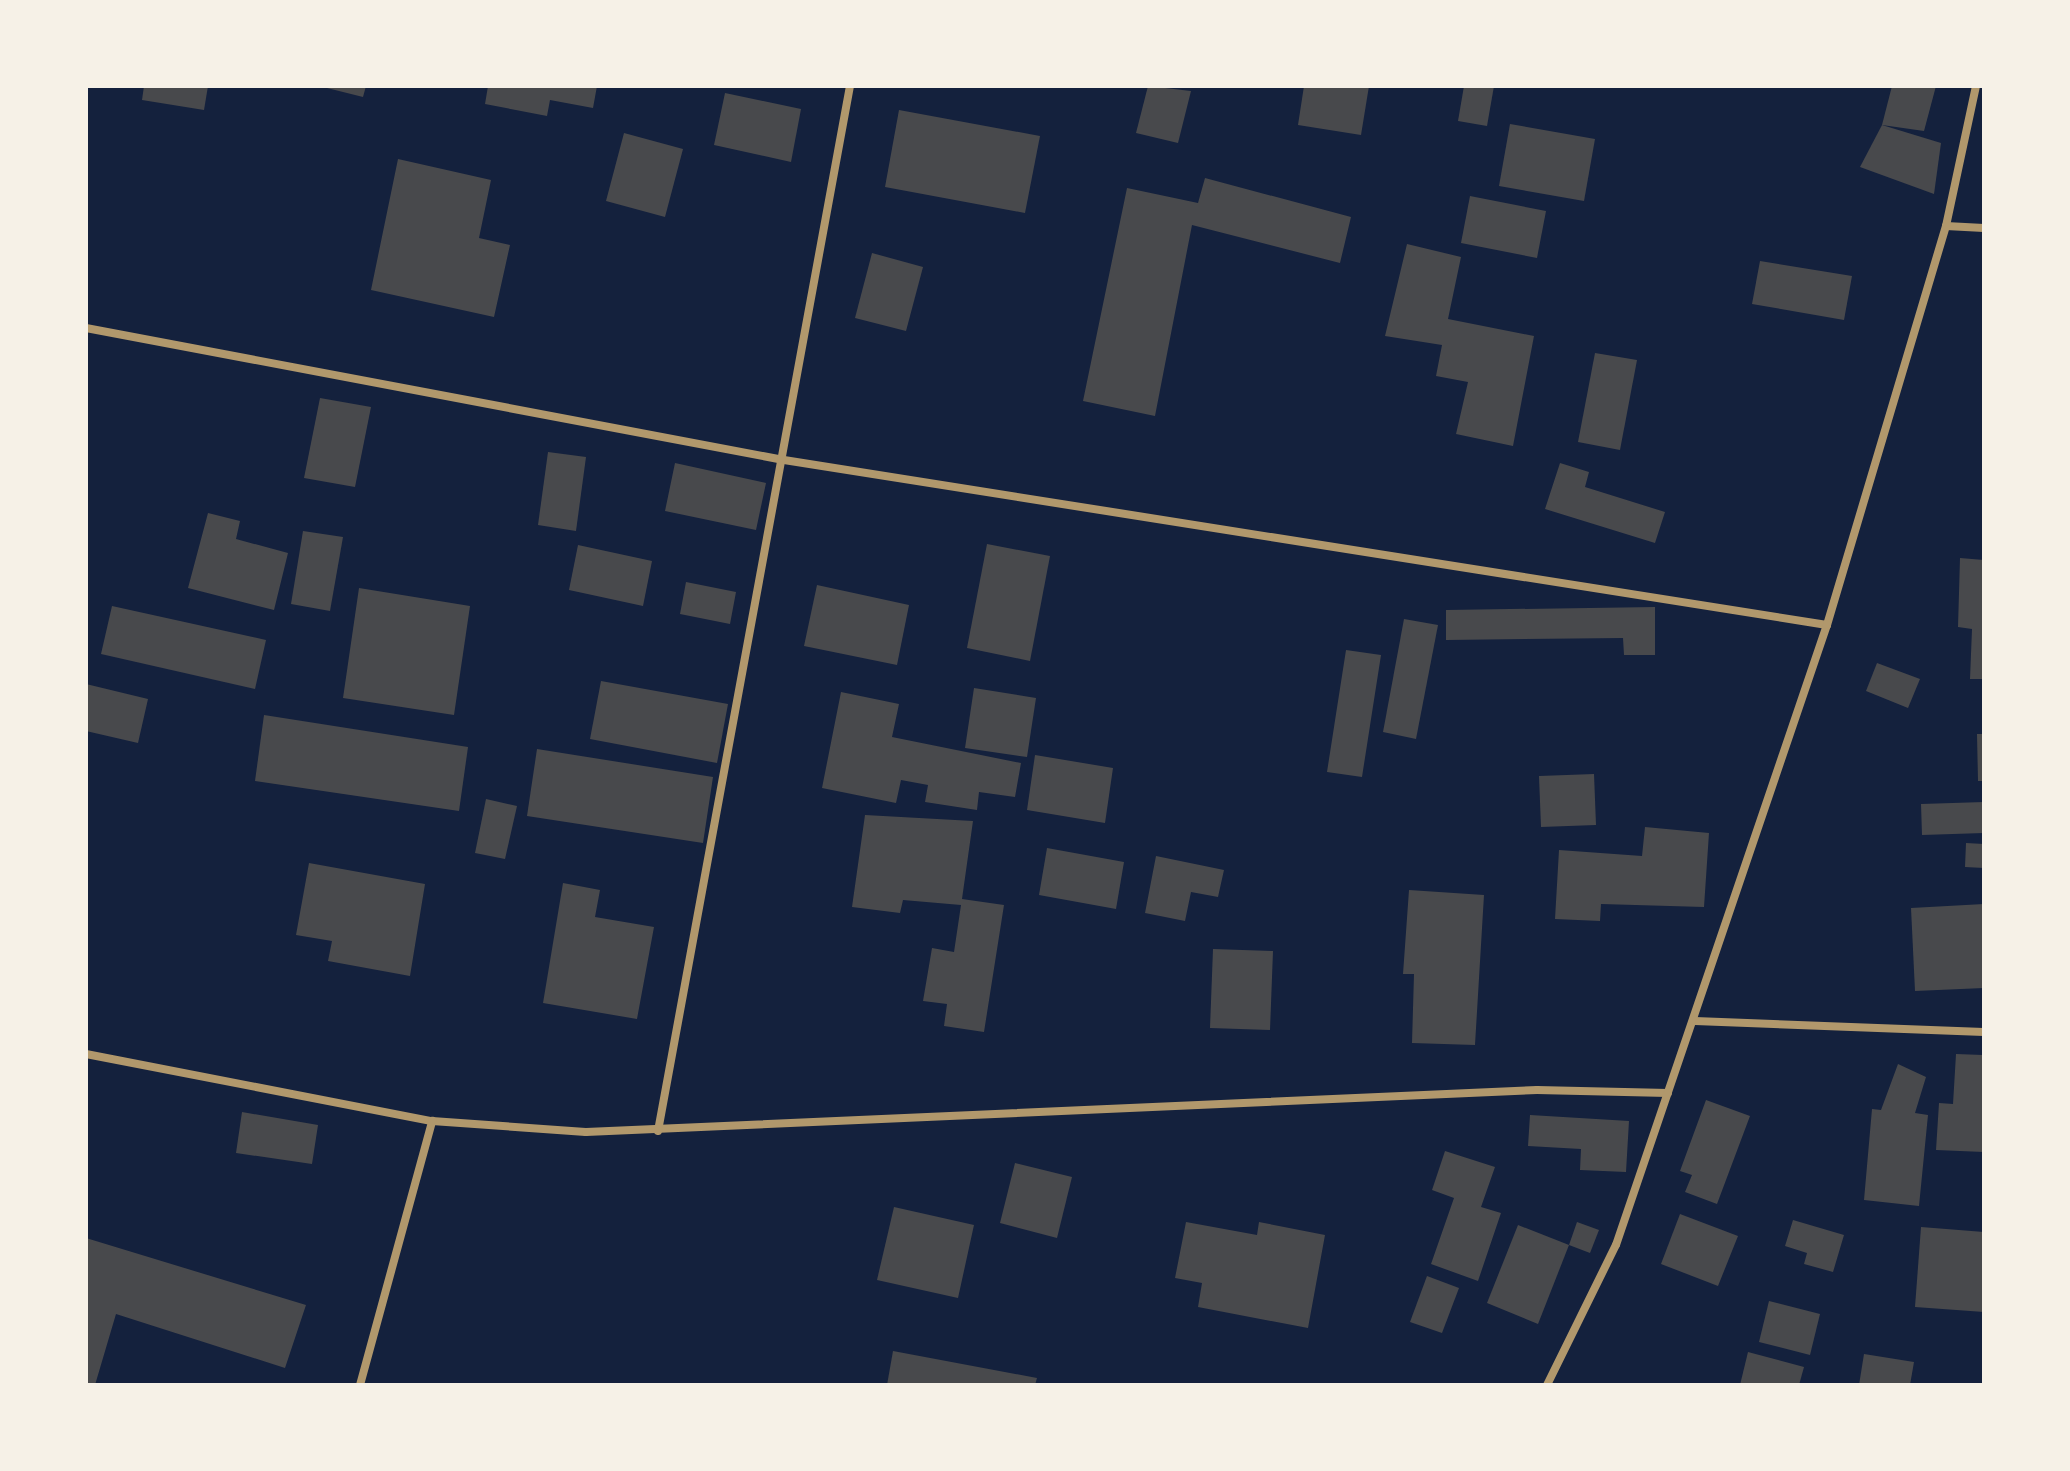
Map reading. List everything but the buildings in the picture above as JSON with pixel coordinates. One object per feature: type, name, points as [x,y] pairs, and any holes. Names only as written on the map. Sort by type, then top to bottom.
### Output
[{"type":"street","points":[[658,1131],[784,460],[850,86]]},
{"type":"street","points":[[1547,1385],[1616,1245],[1695,1021],[1827,625],[1946,226],[1976,86]]},
{"type":"street","points":[[1946,226],[1984,228]]},
{"type":"street","points":[[86,328],[784,460],[1827,625]]},
{"type":"street","points":[[1695,1021],[1984,1032]]},
{"type":"street","points":[[86,1054],[432,1121],[512,1130],[658,1131],[801,1118],[1537,1090],[1668,1093]]},
{"type":"street","points":[[360,1385],[432,1121]]}]
